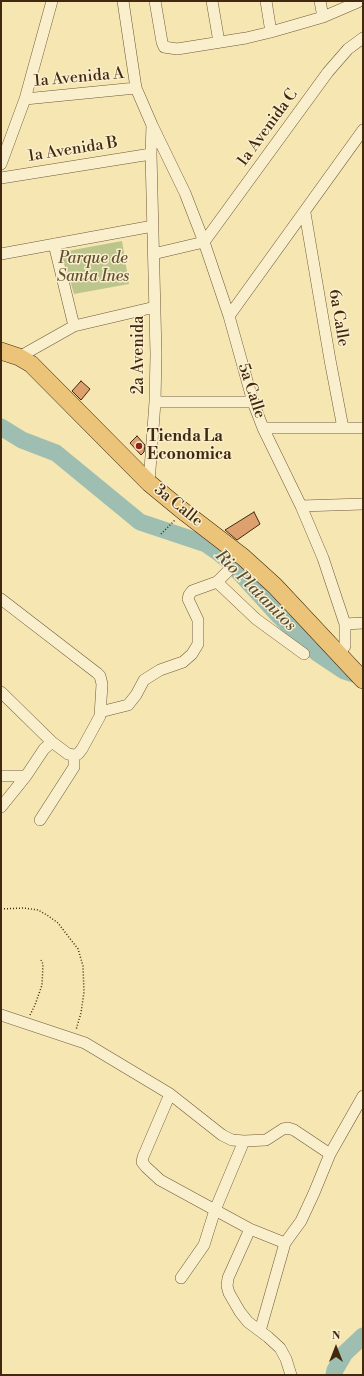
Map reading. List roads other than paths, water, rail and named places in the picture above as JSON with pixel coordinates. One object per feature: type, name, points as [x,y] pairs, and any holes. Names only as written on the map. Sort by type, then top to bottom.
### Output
[{"type":"main road","name":"3a Calle","points":[[1,352],[19,357],[31,364],[149,483],[243,557],[270,581],[357,674]]},
{"type":"street","points":[[1,164],[25,99],[52,1]]},
{"type":"street","name":"2a Avenida","points":[[123,1],[136,88],[152,125],[151,154],[156,354],[155,402],[149,483]]},
{"type":"street","points":[[155,1],[164,47],[177,49],[246,38],[271,32],[323,17],[358,2]]},
{"type":"street","points":[[212,1],[219,42]]},
{"type":"street","points":[[266,1],[271,32]]},
{"type":"street","points":[[320,1],[323,17]]},
{"type":"street","name":"1a Avenida C","points":[[204,242],[328,72],[348,49],[363,38]]},
{"type":"street","name":"1a Avenida A","points":[[25,99],[136,88]]},
{"type":"street","name":"5a Calle","points":[[152,125],[185,193],[204,242],[230,316],[253,402],[263,428],[301,506],[323,558],[345,624],[345,646],[339,655]]},
{"type":"street","points":[[230,316],[363,130]]},
{"type":"street","name":"1a Avenida B","points":[[1,178],[151,154]]},
{"type":"street","name":"6a Calle","points":[[305,213],[328,353],[343,428]]},
{"type":"street","points":[[1,254],[153,226]]},
{"type":"street","points":[[153,254],[204,242]]},
{"type":"street","points":[[54,244],[74,326]]},
{"type":"street","points":[[19,357],[74,326],[155,307]]},
{"type":"street","points":[[155,402],[253,402]]},
{"type":"street","points":[[263,428],[363,428]]},
{"type":"street","points":[[301,506],[363,504]]},
{"type":"street","points":[[100,712],[128,705],[136,695],[144,680],[160,670],[183,662],[192,654],[198,644],[198,620],[188,599],[189,595],[192,591],[217,582],[228,571]]},
{"type":"street","points":[[217,582],[256,619],[304,654]]},
{"type":"street","points":[[1,599],[97,673],[100,676],[102,684],[100,712],[82,749],[78,754],[74,755],[68,754],[52,742],[1,692]]},
{"type":"street","points":[[345,624],[363,623]]},
{"type":"street","points":[[1,807],[26,776],[44,750],[52,742]]},
{"type":"street","points":[[40,820],[74,767],[74,755]]},
{"type":"street","points":[[1,776],[26,776]]},
{"type":"street","points":[[1,1015],[85,1043],[170,1094],[222,1135],[232,1140],[266,1140],[283,1129],[288,1128],[294,1130],[330,1154]]},
{"type":"street","points":[[170,1094],[143,1156],[142,1162],[160,1180],[250,1229],[285,1243]]},
{"type":"street","points":[[260,1331],[285,1243],[301,1221],[330,1154],[363,1096]]},
{"type":"street","points":[[181,1278],[204,1245],[215,1210],[244,1141]]},
{"type":"street","points":[[250,1229],[228,1278],[228,1293],[248,1322],[280,1348],[292,1375]]},
{"type":"waterway","name":"Rio Platanitos","points":[[1,427],[22,440],[56,453],[140,522],[206,544],[229,561],[280,617],[317,653],[344,671],[363,677]]},
{"type":"waterway","points":[[334,1375],[335,1370],[345,1353],[363,1336]]},
{"type":"place","name":"Tienda La Economica","points":[[139,446]]},
{"type":"park label","name":"Parque de Santa Ines","points":[[93,268]]}]
